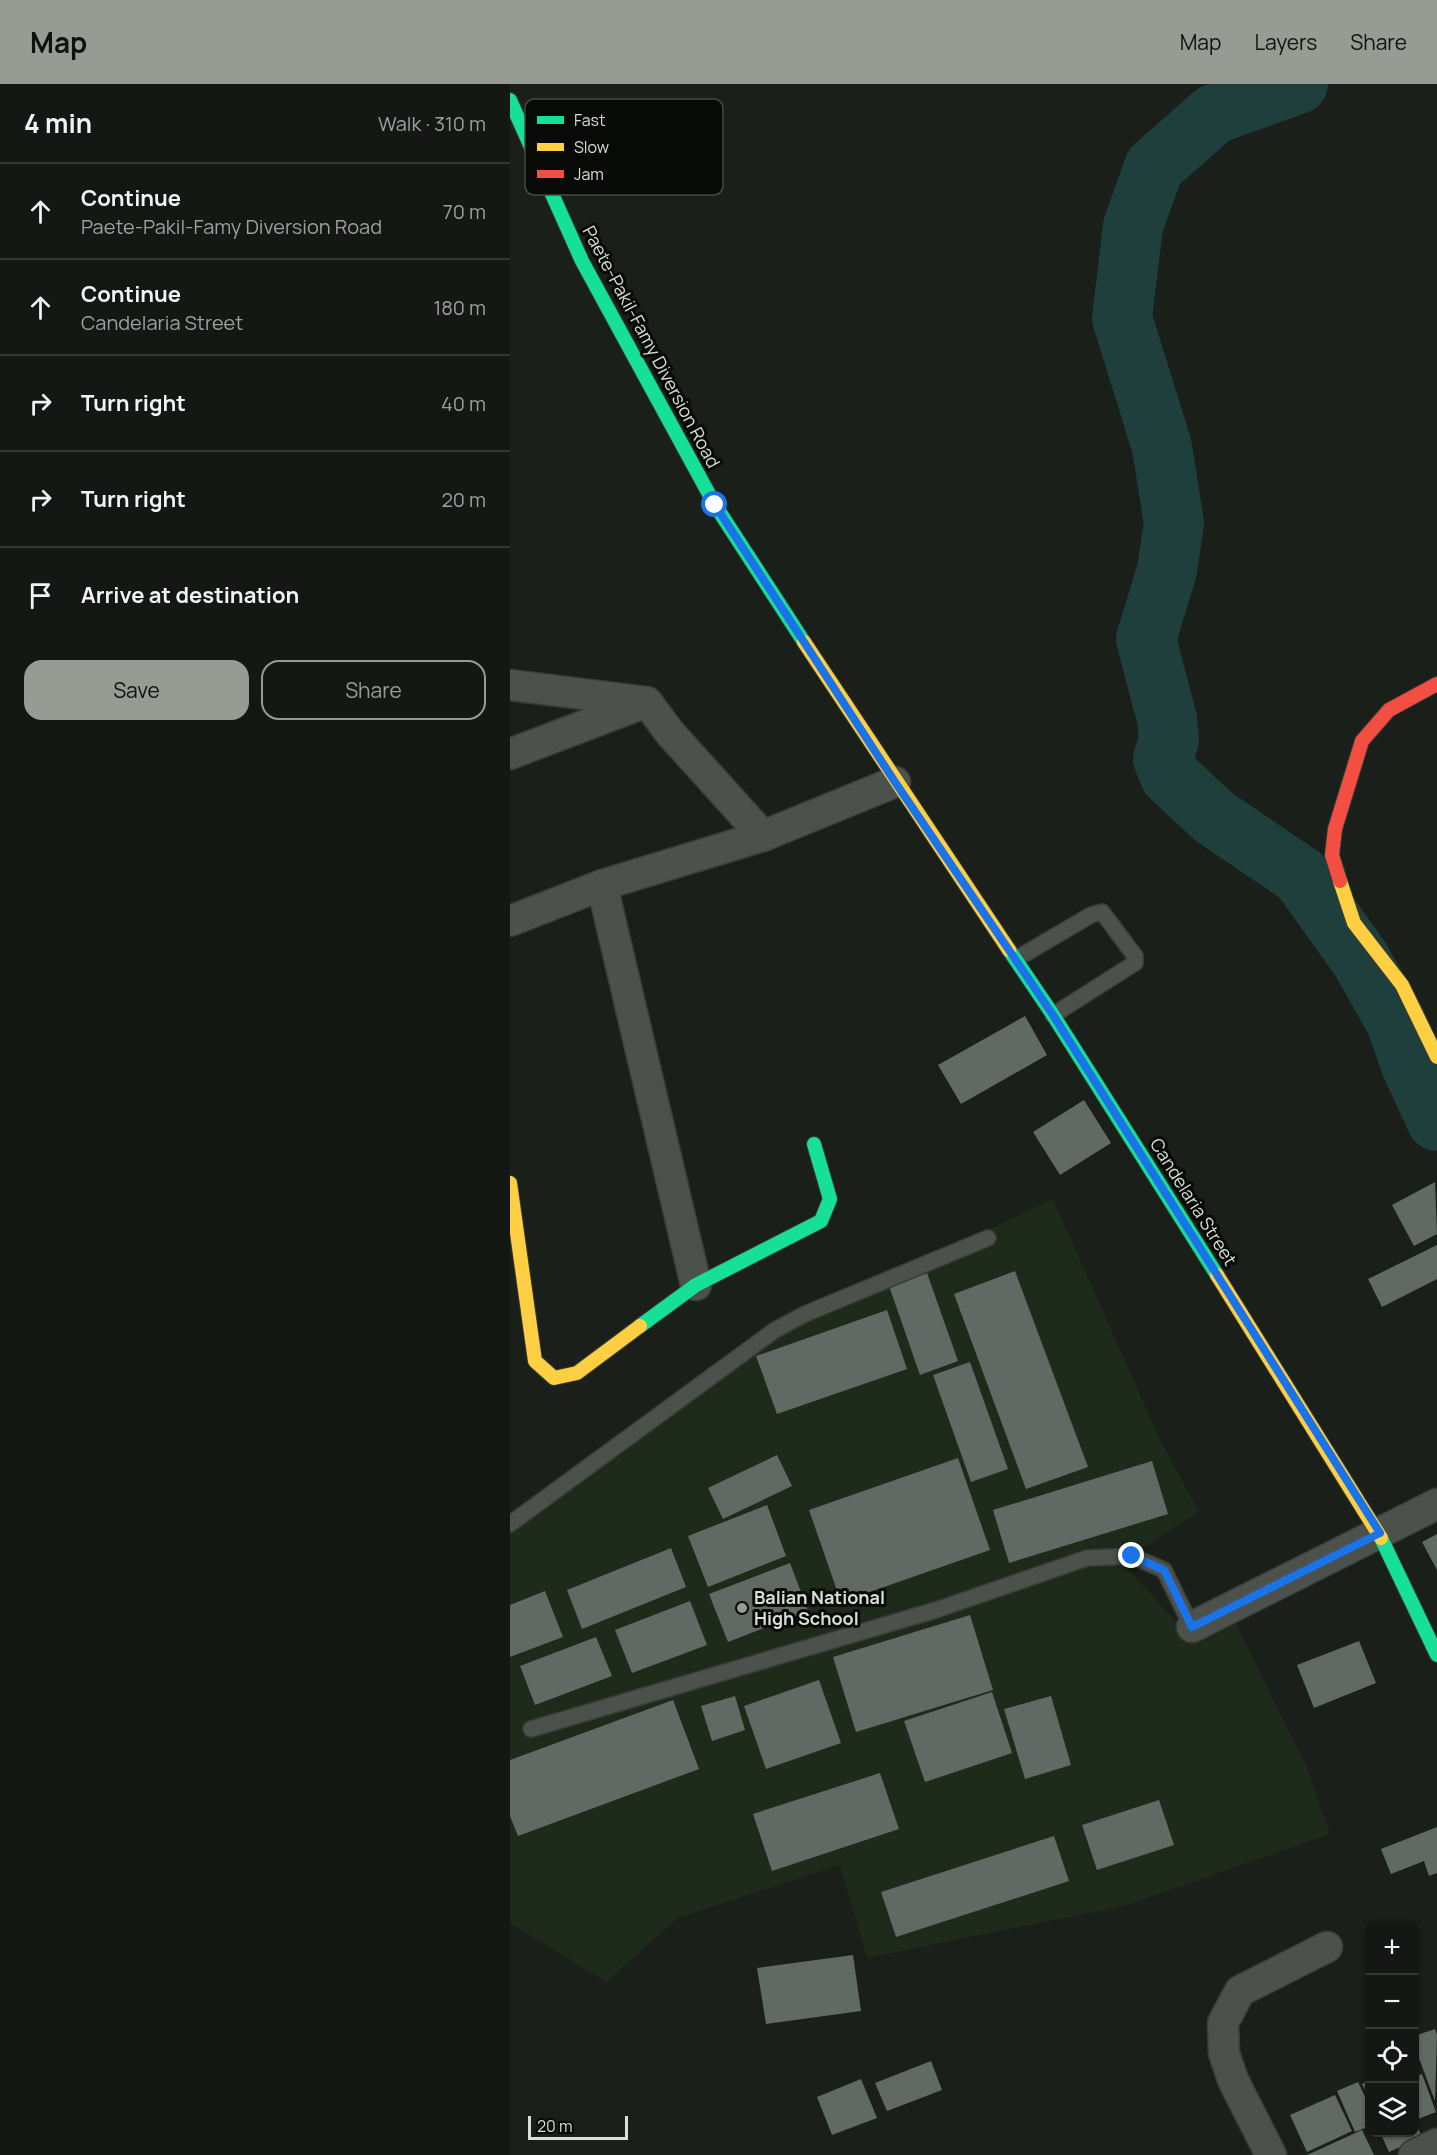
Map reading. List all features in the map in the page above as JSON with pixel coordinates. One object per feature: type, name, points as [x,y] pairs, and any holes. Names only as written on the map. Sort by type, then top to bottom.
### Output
[{"type":"main road","name":"Paete-Pakil-Famy Diversion Road","points":[[510,100],[525,134]]},
{"type":"main road","name":"Paete-Pakil-Famy Diversion Road","points":[[552,195],[582,261],[715,505],[895,782]]},
{"type":"main road","points":[[1431,688],[1389,710],[1362,741],[1335,829],[1332,855],[1354,923],[1402,985],[1437,1057]]},
{"type":"main road","name":"Candelaria Street","points":[[895,782],[1053,1015],[1380,1533],[1437,1655]]},
{"type":"main road","points":[[510,1183],[535,1361],[554,1378],[577,1372],[696,1285],[821,1221],[830,1199],[814,1144]]},
{"type":"street","points":[[510,685],[647,702],[670,733],[763,836]]},
{"type":"street","points":[[510,754],[647,702]]},
{"type":"street","points":[[510,921],[602,885],[763,836],[895,782]]},
{"type":"street","points":[[602,885],[696,1285]]},
{"type":"street","points":[[1192,1627],[1437,1504]]},
{"type":"street","points":[[1271,2155],[1233,2080],[1224,2053],[1223,2023],[1240,1991],[1327,1947]]},
{"type":"street","points":[[1414,2155],[1437,2144]]},
{"type":"lane","points":[[1016,959],[1091,915],[1102,912],[1135,956],[1135,963],[1053,1015]]},
{"type":"lane","points":[[510,1524],[775,1330],[805,1314],[988,1238]]},
{"type":"lane","points":[[531,1729],[936,1610],[1088,1558],[1132,1556],[1164,1570],[1192,1627]]},
{"type":"shaded area","points":[[1053,1199],[1159,1438],[1199,1512],[1121,1561],[1186,1633],[1231,1614],[1306,1765],[1330,1834],[1127,1905],[867,1958],[840,1865],[678,1918],[606,1982],[510,1923],[510,1528],[762,1336]]},
{"type":"building","points":[[1025,1016],[1047,1055],[961,1104],[938,1065]]},
{"type":"building","points":[[1084,1100],[1111,1143],[1060,1175],[1033,1132]]},
{"type":"building","points":[[1435,1182],[1437,1234],[1414,1246],[1392,1205]]},
{"type":"building","points":[[1437,1245],[1437,1279],[1382,1307],[1368,1279]]},
{"type":"building","points":[[1015,1271],[1088,1467],[1026,1489],[954,1294]]},
{"type":"building","points":[[927,1273],[958,1361],[920,1375],[889,1286]]},
{"type":"building","points":[[887,1310],[907,1369],[777,1414],[756,1356]]},
{"type":"building","points":[[970,1362],[1008,1469],[971,1482],[933,1375]]},
{"type":"building","points":[[777,1455],[792,1486],[723,1519],[708,1488]]},
{"type":"building","points":[[958,1458],[990,1550],[841,1602],[809,1510]]},
{"type":"building","points":[[1152,1461],[1168,1514],[1009,1563],[993,1510]]},
{"type":"building","points":[[767,1505],[786,1556],[708,1587],[688,1536]]},
{"type":"building","points":[[1437,1534],[1437,1570],[1422,1542]]},
{"type":"building","points":[[671,1548],[686,1587],[582,1629],[567,1590]]},
{"type":"building","points":[[790,1563],[808,1611],[728,1642],[709,1594]]},
{"type":"building","points":[[545,1591],[563,1637],[510,1657],[510,1605]]},
{"type":"building","points":[[690,1601],[707,1645],[632,1673],[615,1630]]},
{"type":"building","points":[[970,1615],[993,1690],[856,1732],[833,1657]]},
{"type":"building","points":[[596,1637],[612,1676],[535,1705],[520,1666]]},
{"type":"building","points":[[1359,1641],[1376,1683],[1314,1708],[1297,1665]]},
{"type":"building","points":[[819,1680],[841,1743],[766,1769],[744,1706]]},
{"type":"building","points":[[992,1692],[1012,1753],[925,1782],[904,1721]]},
{"type":"building","points":[[735,1696],[745,1730],[712,1741],[701,1706]]},
{"type":"building","points":[[1051,1696],[1071,1765],[1025,1779],[1004,1709]]},
{"type":"building","points":[[673,1700],[699,1769],[518,1836],[510,1816],[510,1760]]},
{"type":"building","points":[[880,1773],[899,1829],[772,1871],[753,1814]]},
{"type":"building","points":[[1159,1800],[1174,1845],[1097,1870],[1082,1825]]},
{"type":"building","points":[[1437,1827],[1437,1873],[1429,1876],[1424,1861],[1391,1874],[1381,1849]]},
{"type":"building","points":[[1054,1836],[1069,1881],[896,1937],[881,1892]]},
{"type":"building","points":[[853,1955],[861,2011],[766,2024],[757,1968]]},
{"type":"building","points":[[1435,2029],[1437,2035],[1435,2101],[1419,2058],[1419,2034]]},
{"type":"building","points":[[931,2061],[942,2090],[887,2111],[875,2083]]},
{"type":"building","points":[[1422,2074],[1436,2112],[1419,2119],[1419,2083],[1419,2075]]},
{"type":"building","points":[[861,2079],[877,2118],[832,2135],[817,2097]]},
{"type":"building","points":[[1358,2082],[1365,2097],[1365,2128],[1355,2132],[1337,2091]]},
{"type":"building","points":[[1335,2095],[1352,2131],[1307,2152],[1290,2115]]},
{"type":"building","points":[[1362,2130],[1374,2155],[1307,2155]]},
{"type":"building","points":[[1419,2131],[1422,2137],[1389,2152],[1382,2137],[1419,2137]]},
{"type":"waterway","points":[[1298,84],[1214,114],[1154,167],[1133,226],[1122,318],[1162,447],[1174,523],[1167,570],[1146,639],[1167,719],[1169,740],[1163,759],[1170,776],[1214,817],[1301,876],[1361,960],[1396,1022],[1411,1065],[1437,1121]]},
{"type":"traffic: fast","points":[[510,100],[525,134]]},
{"type":"traffic: fast","points":[[552,195],[582,261],[715,505],[804,642]]},
{"type":"traffic: fast","points":[[1009,950],[1053,1015],[1217,1275]]},
{"type":"traffic: fast","points":[[640,1326],[696,1285],[821,1221],[830,1199],[814,1144]]},
{"type":"traffic: fast","points":[[1381,1538],[1437,1655]]},
{"type":"traffic: slow","points":[[804,642],[1009,950]]},
{"type":"traffic: slow","points":[[1340,881],[1354,923],[1402,985],[1437,1057]]},
{"type":"traffic: slow","points":[[510,1183],[535,1361],[554,1378],[577,1373],[640,1326]]},
{"type":"traffic: slow","points":[[1217,1275],[1381,1538]]},
{"type":"traffic: jam","points":[[1340,881],[1332,855],[1335,829],[1362,741],[1389,710],[1437,684]]},
{"type":"place","name":"Balian National High School","points":[[742,1608]]},
{"type":"route","points":[[715,505],[895,782],[1053,1015],[1380,1533],[1192,1627],[1164,1570],[1132,1556]]}]
